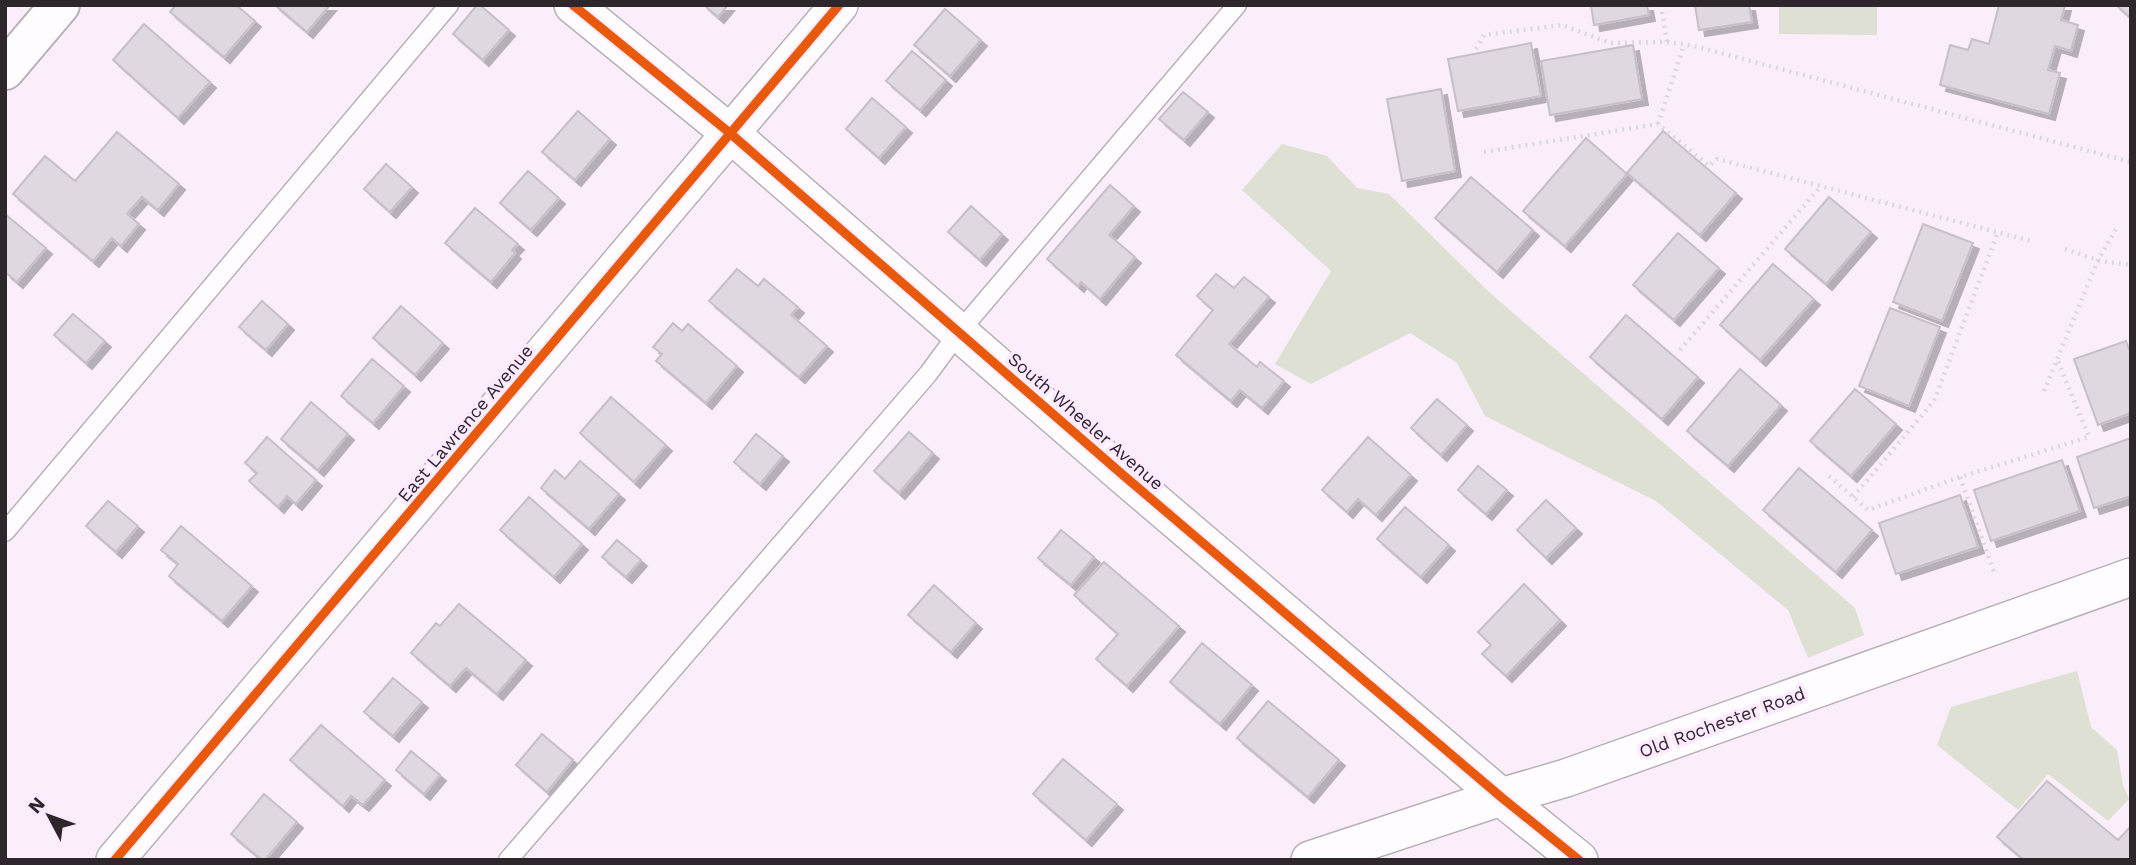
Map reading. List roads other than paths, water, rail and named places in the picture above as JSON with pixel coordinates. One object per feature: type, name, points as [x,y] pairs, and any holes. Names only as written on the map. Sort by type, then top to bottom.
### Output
[{"type":"street","points":[[5,70],[60,5]]},
{"type":"street","name":"South Wheeler Avenue","points":[[573,5],[731,134],[1501,797],[1563,855]]},
{"type":"street","name":"East Lawrence Avenue","points":[[115,860],[839,5]]},
{"type":"street","name":"Old Rochester Road","points":[[1310,860],[1566,778],[2131,577]]},
{"type":"lane","points":[[5,532],[449,5]]},
{"type":"lane","points":[[508,860],[928,374],[959,332],[1237,5]]}]
